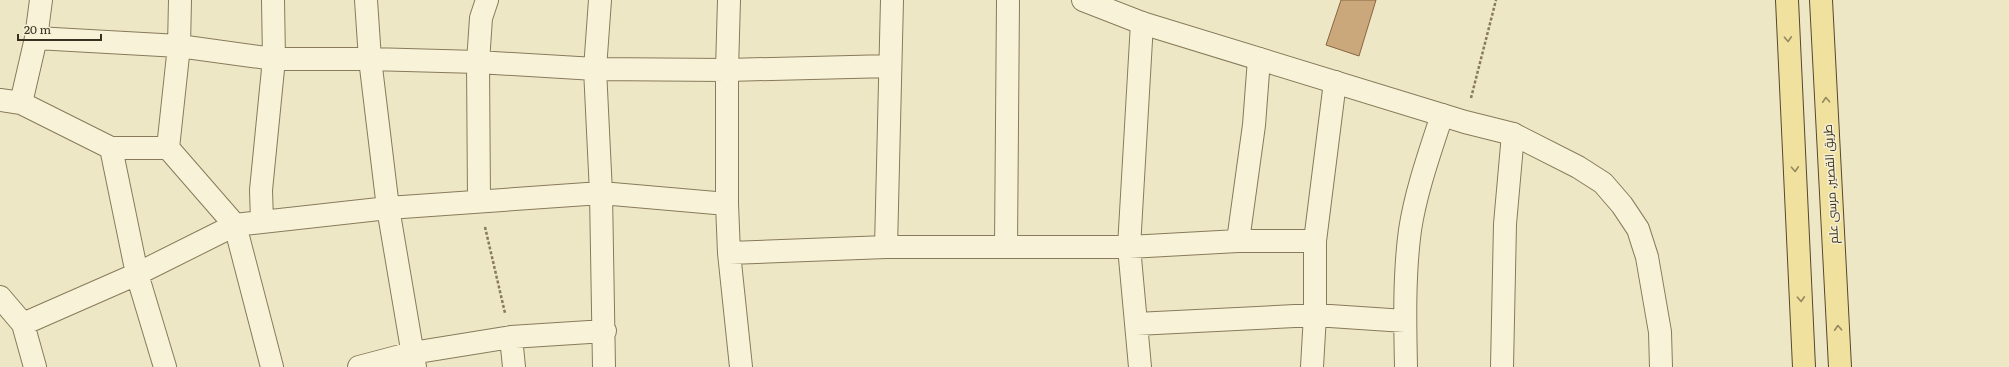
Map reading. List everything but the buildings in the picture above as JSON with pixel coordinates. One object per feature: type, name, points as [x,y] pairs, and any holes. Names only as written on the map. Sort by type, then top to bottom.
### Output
[{"type":"main road","points":[[1786,0],[1804,367]]},
{"type":"main road","name":"طريق القصير, مرسى علم","points":[[1821,0],[1840,367]]},
{"type":"street","points":[[21,103],[36,38],[42,0]]},
{"type":"street","points":[[180,0],[179,46],[168,148],[235,226],[272,367]]},
{"type":"street","points":[[262,222],[261,190],[274,59],[273,0]]},
{"type":"street","points":[[366,0],[370,59],[388,208],[414,360]]},
{"type":"street","points":[[479,201],[478,62],[481,18],[487,0]]},
{"type":"street","points":[[600,0],[595,69],[601,193],[605,331],[604,367]]},
{"type":"street","points":[[729,0],[727,70],[728,253],[741,367]]},
{"type":"street","points":[[886,247],[892,0]]},
{"type":"street","points":[[1006,246],[1008,0]]},
{"type":"street","points":[[1083,0],[1142,23],[1465,122],[1513,134],[1578,167],[1603,183],[1622,205],[1638,229],[1647,257],[1660,332],[1661,367]]},
{"type":"street","points":[[1140,367],[1130,247],[1142,23]]},
{"type":"street","points":[[36,38],[179,46],[274,59],[370,59],[478,62],[595,69],[727,70],[890,66]]},
{"type":"street","points":[[1238,241],[1254,125],[1259,59]]},
{"type":"street","points":[[1312,367],[1315,315],[1315,241],[1335,82]]},
{"type":"street","points":[[0,100],[21,103],[111,148],[168,148]]},
{"type":"street","points":[[1406,367],[1405,321],[1410,229],[1422,178],[1442,115]]},
{"type":"street","points":[[1502,367],[1505,224],[1513,134]]},
{"type":"street","points":[[111,148],[137,274],[165,367]]},
{"type":"street","points":[[23,324],[137,274],[235,226],[388,208],[601,193],[727,204]]},
{"type":"street","points":[[728,253],[886,247],[1130,247],[1238,241],[1315,241]]},
{"type":"street","points":[[0,297],[23,324],[35,367]]},
{"type":"street","points":[[1136,324],[1315,315],[1405,321]]},
{"type":"street","points":[[359,367],[414,360],[511,337],[605,331]]},
{"type":"street","points":[[511,337],[514,367]]},
{"type":"path","points":[[1465,122],[1496,0]]},
{"type":"path","points":[[479,201],[511,337]]}]
